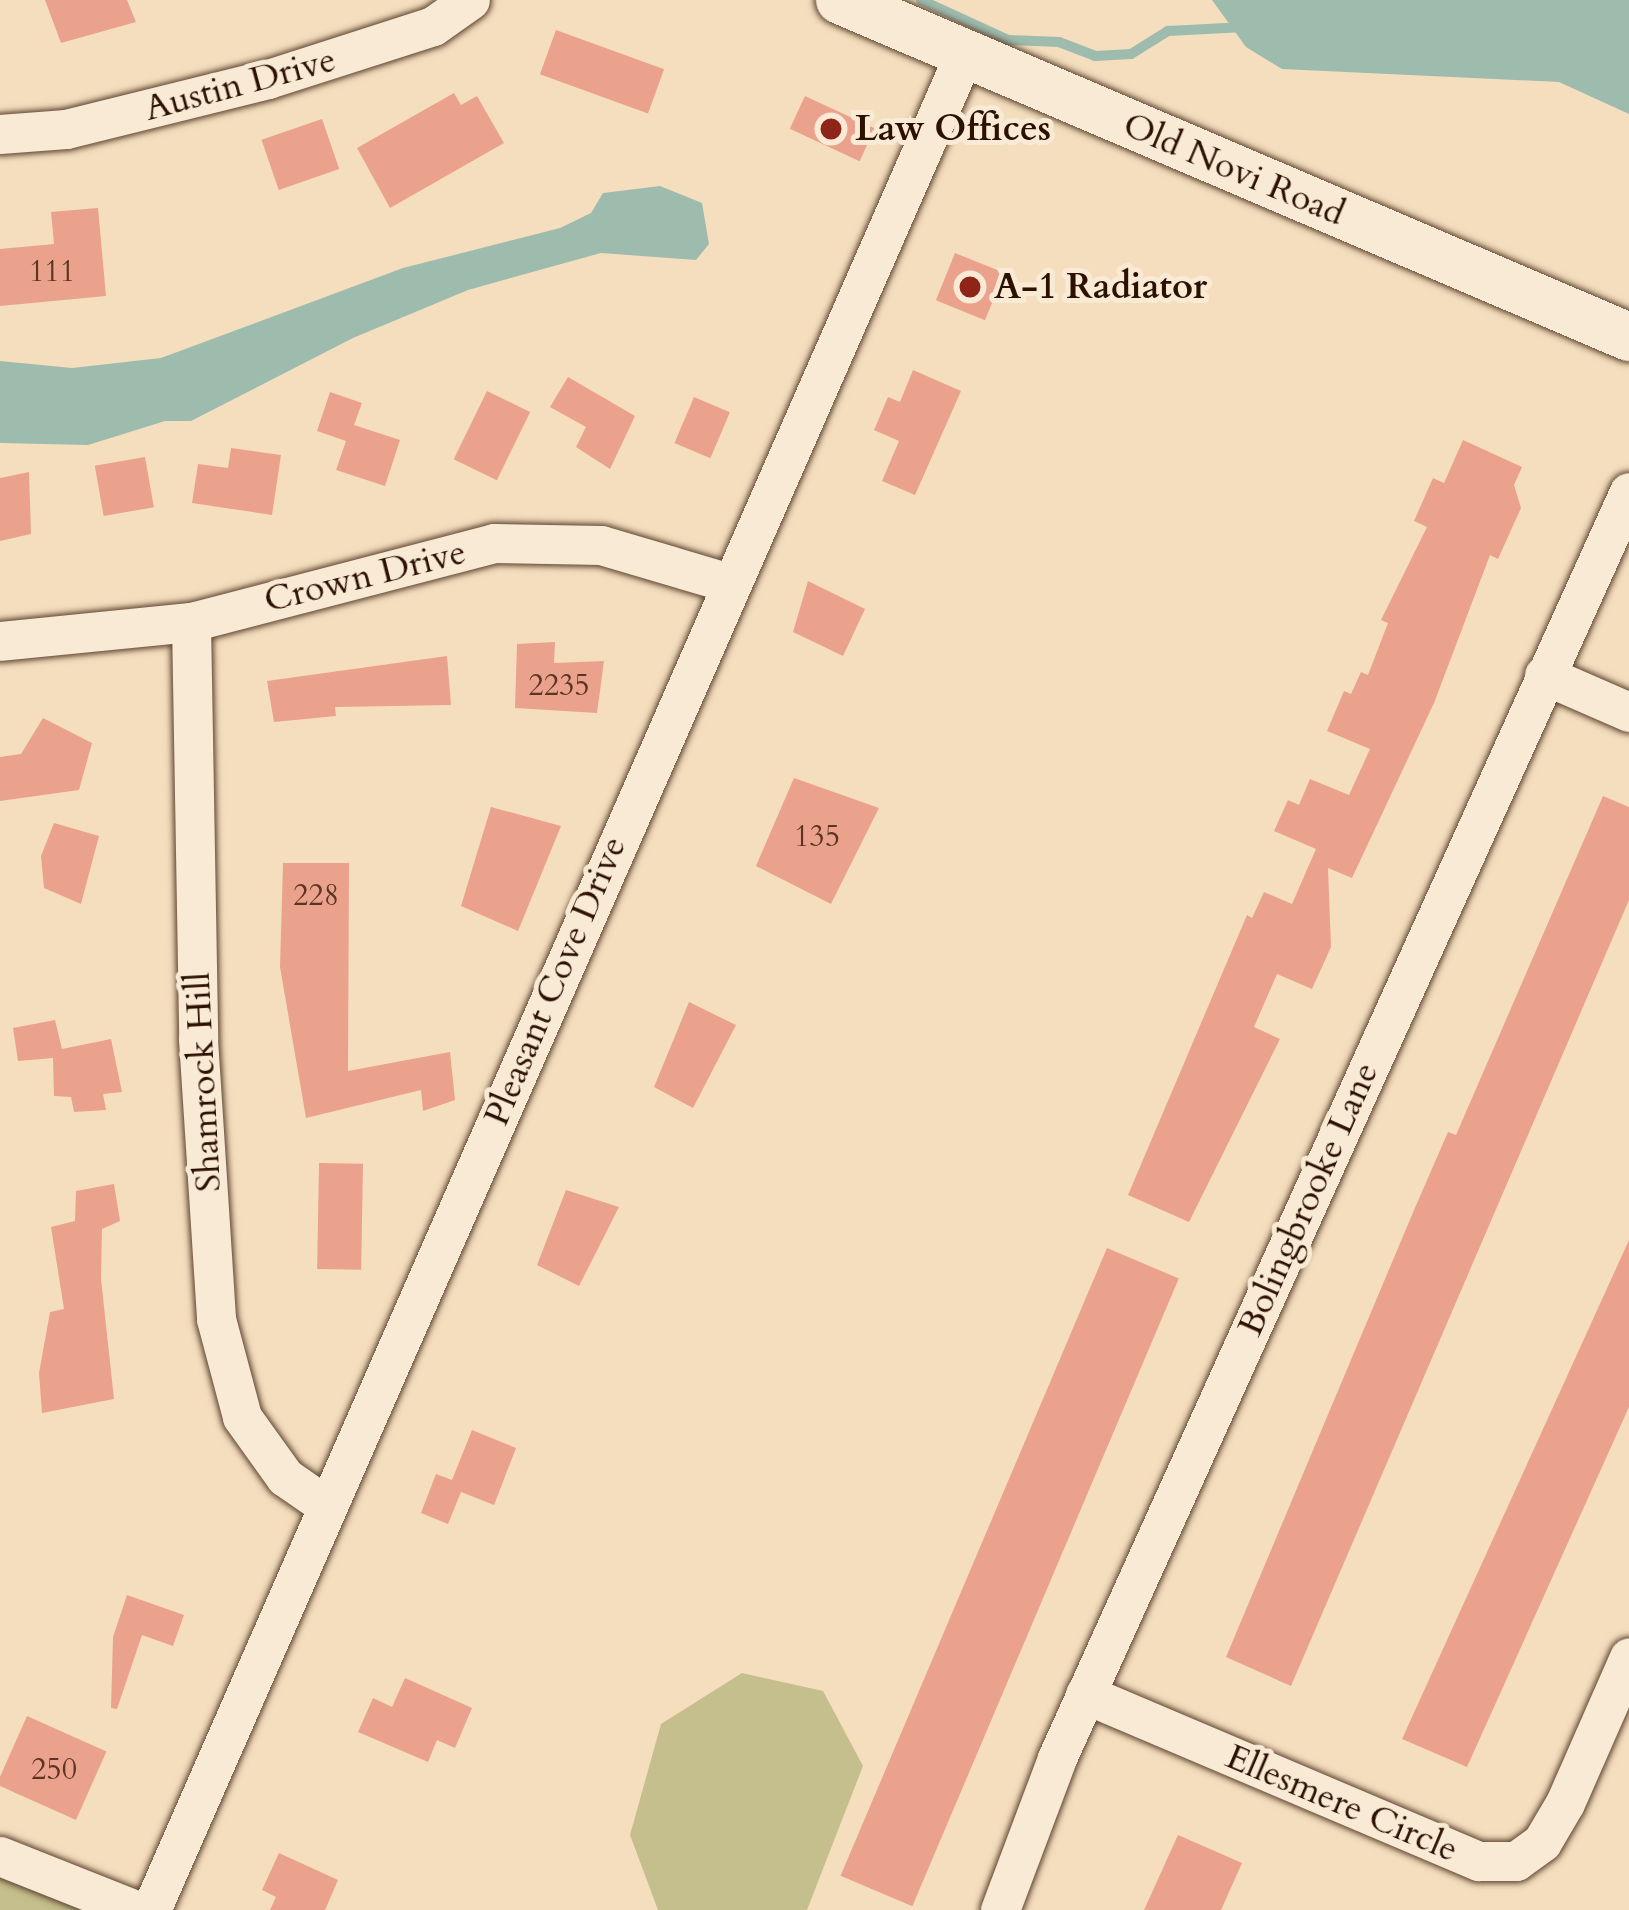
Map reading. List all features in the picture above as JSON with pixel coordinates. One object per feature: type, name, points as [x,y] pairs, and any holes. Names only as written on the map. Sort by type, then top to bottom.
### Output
[{"type":"street","name":"Austin Drive","points":[[0,134],[65,130],[268,79],[433,26],[470,0]]},
{"type":"street","name":"Old Novi Road","points":[[840,0],[1629,337]]},
{"type":"street","name":"Pleasant Cove Drive","points":[[151,1910],[726,582],[964,54]]},
{"type":"street","name":"Bolingbrooke Lane","points":[[1000,1910],[1085,1694],[1629,492]]},
{"type":"street","name":"Crown Drive","points":[[0,641],[190,622],[494,543],[601,545],[726,582]]},
{"type":"street","name":"Shamrock Hill","points":[[190,622],[198,1039],[216,1318],[242,1418],[285,1477],[324,1504]]},
{"type":"street","points":[[1544,676],[1629,712]]},
{"type":"street","name":"Ellesmere Circle","points":[[1085,1694],[1479,1861],[1516,1861],[1542,1843],[1565,1803],[1629,1657]]},
{"type":"street","points":[[0,1856],[136,1910]]},
{"type":"shaded area","points":[[1212,0],[1629,0],[1629,114],[1559,82],[1282,69],[1246,47]]},
{"type":"shaded area","points":[[660,186],[702,203],[709,244],[696,260],[601,253],[468,290],[353,338],[191,421],[165,421],[88,445],[0,443],[0,361],[72,368],[161,358],[403,268],[560,228],[591,213],[603,193]]},
{"type":"shaded area","points":[[742,1673],[823,1691],[863,1766],[807,1910],[658,1910],[630,1835],[661,1724]]},
{"type":"shaded area","points":[[0,1845],[82,1910],[0,1910]]},
{"type":"building","points":[[45,0],[127,0],[136,22],[61,43]]},
{"type":"building","points":[[556,30],[664,69],[648,113],[540,74]]},
{"type":"building","points":[[454,93],[461,105],[477,96],[504,143],[390,208],[357,148]]},
{"type":"building","name":"Law Offices","points":[[805,96],[875,129],[860,161],[790,129]]},
{"type":"building","points":[[322,119],[339,169],[279,190],[261,140]]},
{"type":"building","points":[[98,208],[106,296],[0,306],[0,249],[54,244],[51,212]]},
{"type":"building","name":"A-1 Radiator","points":[[955,253],[1004,273],[985,320],[936,300]]},
{"type":"building","points":[[913,370],[961,391],[915,495],[882,481],[899,441],[874,430],[888,397],[900,402]]},
{"type":"building","points":[[568,377],[635,416],[610,469],[576,447],[586,427],[550,407]]},
{"type":"building","points":[[487,391],[530,412],[497,480],[454,459]]},
{"type":"building","points":[[330,392],[362,403],[354,425],[400,440],[385,486],[336,470],[346,441],[317,431]]},
{"type":"building","points":[[694,397],[730,412],[710,458],[674,443]]},
{"type":"building","points":[[1463,440],[1522,467],[1514,485],[1521,508],[1498,559],[1490,555],[1434,703],[1352,878],[1328,868],[1331,947],[1312,989],[1277,974],[1254,1027],[1280,1039],[1189,1222],[1128,1195],[1247,915],[1252,918],[1264,892],[1292,904],[1316,849],[1274,831],[1288,800],[1299,805],[1310,779],[1349,795],[1370,749],[1327,731],[1344,691],[1351,694],[1361,672],[1368,675],[1388,623],[1381,620],[1427,527],[1414,521],[1433,478],[1444,483]]},
{"type":"building","points":[[231,448],[281,455],[272,515],[192,503],[198,464],[228,468]]},
{"type":"building","points":[[145,457],[154,507],[104,516],[95,466]]},
{"type":"building","points":[[29,472],[31,534],[0,541],[0,478]]},
{"type":"building","points":[[808,581],[865,609],[843,656],[793,632]]},
{"type":"building","points":[[555,642],[554,663],[604,661],[597,713],[515,708],[517,644]]},
{"type":"building","points":[[447,656],[451,705],[335,707],[336,716],[274,722],[267,681]]},
{"type":"building","points":[[43,718],[92,743],[79,790],[0,801],[0,757],[21,754]]},
{"type":"building","points":[[794,778],[879,808],[831,904],[756,866]]},
{"type":"building","points":[[1603,796],[1629,807],[1629,900],[1291,1686],[1226,1657],[1448,1132],[1456,1135]]},
{"type":"building","points":[[491,807],[561,826],[518,931],[461,906]]},
{"type":"building","points":[[54,823],[99,836],[81,904],[44,888],[41,856]]},
{"type":"building","points":[[283,863],[349,863],[348,1071],[450,1052],[455,1100],[423,1111],[421,1090],[306,1118],[280,967]]},
{"type":"building","points":[[689,1002],[736,1025],[693,1108],[654,1087]]},
{"type":"building","points":[[55,1020],[62,1049],[111,1039],[122,1092],[103,1094],[106,1110],[74,1112],[71,1097],[54,1096],[53,1058],[18,1061],[13,1028]]},
{"type":"building","points":[[319,1163],[363,1164],[361,1270],[317,1269]]},
{"type":"building","points":[[114,1184],[120,1221],[102,1229],[101,1279],[114,1399],[42,1413],[39,1373],[50,1312],[64,1309],[51,1227],[75,1221],[76,1191]]},
{"type":"building","points":[[566,1190],[619,1207],[579,1286],[537,1265]]},
{"type":"building","points":[[1629,1240],[1629,1407],[1467,1767],[1402,1739]]},
{"type":"building","points":[[1107,1248],[1179,1278],[912,1906],[841,1876]]},
{"type":"building","points":[[472,1430],[516,1448],[494,1505],[461,1492],[448,1524],[421,1513],[436,1474],[452,1480]]},
{"type":"building","points":[[127,1595],[184,1615],[173,1646],[142,1635],[117,1709],[111,1708],[113,1637]]},
{"type":"building","points":[[405,1678],[472,1708],[455,1748],[437,1740],[428,1762],[358,1732],[373,1698],[392,1707]]},
{"type":"building","points":[[27,1716],[106,1751],[76,1820],[0,1786]]},
{"type":"building","points":[[1178,1835],[1242,1863],[1221,1910],[1144,1910]]},
{"type":"building","points":[[279,1853],[338,1880],[325,1910],[270,1910],[276,1897],[262,1890]]},
{"type":"waterway","points":[[921,0],[1008,40],[1059,42],[1095,56],[1131,54],[1168,31],[1245,27]]},
{"type":"place","name":"Law Offices","points":[[831,129]]},
{"type":"place","name":"A-1 Radiator","points":[[970,287]]}]
